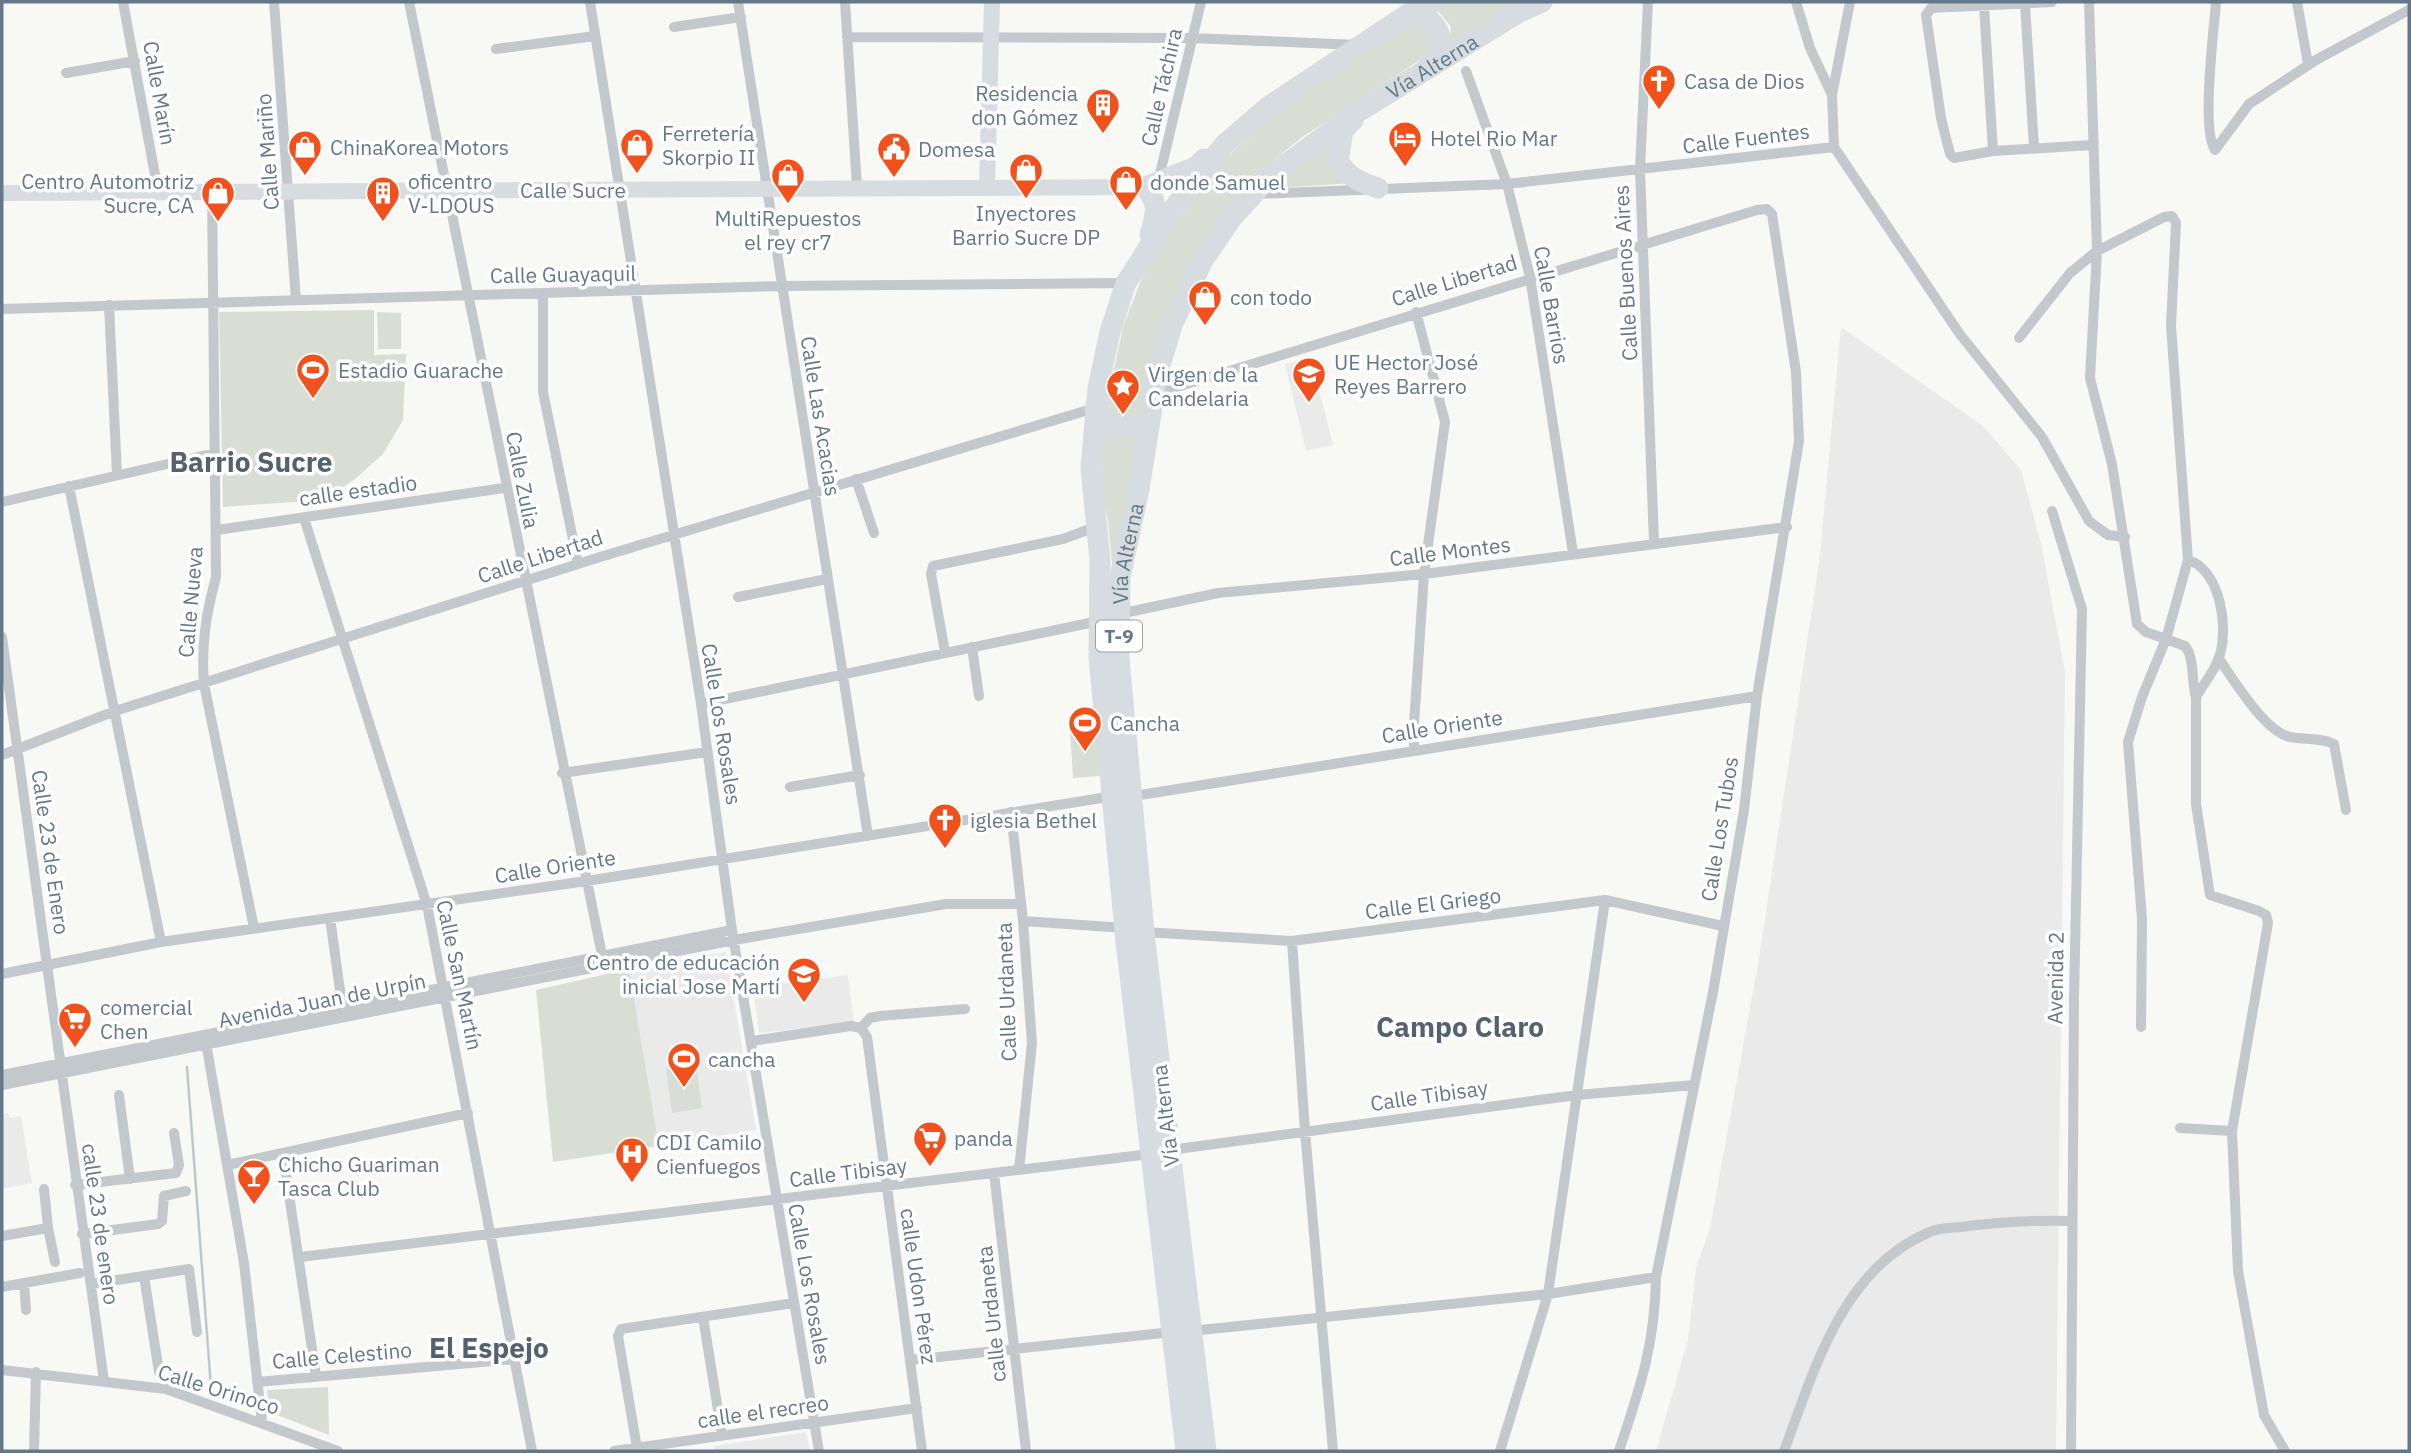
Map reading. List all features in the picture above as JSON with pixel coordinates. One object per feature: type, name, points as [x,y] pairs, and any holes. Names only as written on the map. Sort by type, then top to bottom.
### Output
[{"type":"highway","name":"Vía Alterna","points":[[1206,1451],[1182,1331],[1134,930],[1124,796],[1119,659],[1109,617],[1091,468],[1095,408],[1103,361],[1126,283],[1174,208],[1225,144],[1268,107],[1432,2]]},
{"type":"highway","name":"Vía Alterna","points":[[1109,617],[1139,489],[1164,349],[1186,290],[1213,244],[1253,194],[1295,155],[1361,110],[1521,11],[1542,2]]},
{"type":"highway","name":"T-9","points":[[1394,24],[1411,18],[1428,18],[1440,29],[1443,41],[1439,54],[1423,72]]},
{"type":"highway","points":[[1361,110],[1343,131],[1338,146],[1338,161],[1356,181],[1378,188]]},
{"type":"highway","points":[[1144,257],[1157,214],[1152,184],[1196,167],[1225,144]]},
{"type":"highway","points":[[1095,408],[1106,424],[1121,429],[1150,416]]},
{"type":"highway","name":"Vía Alterna","points":[[1182,1331],[1186,1451]]},
{"type":"street","name":"Calle Marín","points":[[123,2],[158,191]]},
{"type":"street","name":"Calle Mariño","points":[[274,2],[290,190],[296,300]]},
{"type":"street","name":"Calle Zulia","points":[[409,2],[470,296],[562,773],[603,960]]},
{"type":"street","name":"Calle Los Rosales","points":[[590,2],[701,704],[733,935],[819,1451]]},
{"type":"street","name":"Calle Las Acacias","points":[[738,2],[868,836]]},
{"type":"street","points":[[845,2],[857,187]]},
{"type":"street","points":[[988,187],[992,2]]},
{"type":"street","name":"Calle Táchira","points":[[1152,184],[1201,2]]},
{"type":"street","name":"Calle Buenos Aires","points":[[1648,2],[1640,169],[1654,543]]},
{"type":"street","points":[[1796,2],[1810,48],[1832,94]]},
{"type":"street","points":[[1834,147],[1832,94],[1850,2]]},
{"type":"street","points":[[2052,2],[1931,8],[1926,15],[1941,118],[1950,154],[1954,158],[2034,147],[2092,145]]},
{"type":"street","points":[[2089,2],[2097,251],[2090,378],[2112,464],[2137,624],[2146,632],[2185,646],[2189,651],[2196,697],[2196,804],[2210,895],[2266,915],[2267,923],[2232,1131],[2238,1271],[2264,1415],[2285,1451]]},
{"type":"street","points":[[2216,2],[2209,117],[2211,143],[2215,150],[2249,104],[2308,64],[2409,10]]},
{"type":"street","points":[[2297,2],[2308,64]]},
{"type":"street","points":[[2025,4],[2034,147]]},
{"type":"street","points":[[1984,6],[1993,151]]},
{"type":"street","points":[[674,27],[741,17]]},
{"type":"street","points":[[496,49],[595,36]]},
{"type":"street","points":[[847,37],[1192,38],[1361,45]]},
{"type":"street","points":[[66,73],[135,61]]},
{"type":"street","name":"Calle Barrios","points":[[1466,71],[1507,184],[1530,277],[1573,553]]},
{"type":"street","name":"Calle Fuentes","points":[[1253,194],[1507,184],[1834,147],[1959,333],[2042,438],[2089,521],[2109,535],[2125,537]]},
{"type":"street","name":"Calle Sucre","points":[[2,193],[1152,184]]},
{"type":"street","name":"Calle Nueva","points":[[212,191],[216,577],[204,619],[201,654],[204,684],[254,928]]},
{"type":"street","name":"Calle Libertad","points":[[1154,394],[1530,277],[1767,209]]},
{"type":"street","name":"Calle Los Tubos","points":[[1619,1451],[1644,1376],[1655,1324],[1656,1277],[1744,810],[1757,696],[1787,527],[1799,441],[1796,372],[1772,214],[1767,209]]},
{"type":"street","points":[[2019,338],[2070,273],[2097,251],[2164,217],[2172,216],[2176,223],[2172,326],[2188,560],[2166,639],[2142,697],[2128,742],[2142,919],[2141,1027]]},
{"type":"street","name":"Calle Guayaquil","points":[[2,309],[781,286],[1126,283]]},
{"type":"street","points":[[543,293],[544,392],[578,564]]},
{"type":"street","points":[[109,305],[117,475]]},
{"type":"street","points":[[1415,750],[1413,739],[1424,574],[1446,422],[1416,312]]},
{"type":"street","name":"Calle Libertad","points":[[2,755],[116,712],[578,564],[1095,408]]},
{"type":"street","points":[[2,502],[215,453]]},
{"type":"street","points":[[856,479],[874,533]]},
{"type":"street","points":[[69,486],[161,942]]},
{"type":"street","name":"calle estadio","points":[[217,530],[505,488]]},
{"type":"street","name":"Avenida 2","points":[[2052,511],[2082,609],[2071,1451]]},
{"type":"street","name":"Calle San Martín","points":[[304,518],[426,905],[532,1451]]},
{"type":"street","points":[[945,652],[930,574],[933,566],[1063,540],[1098,526]]},
{"type":"street","name":"Calle Montes","points":[[701,704],[1218,593],[1424,574],[1787,527]]},
{"type":"street","points":[[2188,560],[2197,563],[2206,571],[2217,596],[2224,637],[2219,659],[2196,697]]},
{"type":"street","points":[[738,597],[827,579]]},
{"type":"street","name":"Calle 23 de Enero","points":[[2,637],[59,1068]]},
{"type":"street","points":[[972,647],[979,696]]},
{"type":"street","points":[[2219,659],[2256,710],[2278,731],[2289,737],[2334,744],[2346,810]]},
{"type":"street","name":"Calle Oriente","points":[[2,974],[161,942],[587,881],[1757,696]]},
{"type":"street","points":[[562,773],[707,752]]},
{"type":"street","points":[[790,787],[860,775]]},
{"type":"street","name":"Calle Urdaneta","points":[[1011,812],[1032,1043],[1019,1170]]},
{"type":"street","points":[[1500,1451],[1548,1294],[1605,900]]},
{"type":"street","name":"Calle El Griego","points":[[1023,921],[1292,941],[1605,900],[1723,926]]},
{"type":"street","name":"Avenida Juan de Urpín","points":[[2,1075],[59,1068],[733,935],[946,904],[1021,904]]},
{"type":"street","points":[[330,918],[343,1011]]},
{"type":"street","points":[[1292,941],[1305,1131],[1333,1451]]},
{"type":"street","points":[[752,1041],[851,1026],[861,1028],[870,1018],[880,1016],[965,1009]]},
{"type":"street","name":"calle Udon Pérez","points":[[861,1028],[867,1037],[922,1451]]},
{"type":"street","points":[[205,1039],[244,1263],[262,1422]]},
{"type":"street","name":"Avenida Juan de Urpín","points":[[2,1085],[59,1068]]},
{"type":"street","name":"calle 23 de enero","points":[[59,1068],[104,1381]]},
{"type":"street","name":"Calle Tibisay","points":[[300,1256],[886,1187],[1577,1095],[1694,1084]]},
{"type":"street","points":[[119,1095],[130,1179]]},
{"type":"street","points":[[227,1165],[468,1113]]},
{"type":"street","points":[[2180,1128],[2232,1131]]},
{"type":"street","points":[[75,1185],[176,1173],[179,1165],[174,1132]]},
{"type":"street","points":[[283,1154],[316,1376]]},
{"type":"street","name":"calle Urdaneta","points":[[995,1173],[1026,1451]]},
{"type":"street","points":[[44,1189],[55,1262]]},
{"type":"street","points":[[82,1234],[158,1224],[162,1221],[164,1196],[186,1191]]},
{"type":"street","points":[[1784,1451],[1825,1343],[1845,1308],[1892,1255],[1931,1231],[2024,1220],[2072,1221]]},
{"type":"street","points":[[2,1236],[48,1228]]},
{"type":"street","points":[[91,1284],[188,1269],[197,1332]]},
{"type":"street","points":[[2,1287],[80,1273]]},
{"type":"street","points":[[144,1276],[159,1372]]},
{"type":"street","points":[[911,1360],[1548,1294],[1656,1277]]},
{"type":"street","points":[[24,1283],[26,1310]]},
{"type":"street","points":[[637,1448],[618,1336],[621,1329],[794,1303]]},
{"type":"street","points":[[703,1317],[722,1435]]},
{"type":"street","name":"Calle Celestino","points":[[257,1382],[515,1359]]},
{"type":"street","name":"Calle Orinoco","points":[[2,1370],[166,1389],[262,1422],[319,1447],[338,1451]]},
{"type":"street","points":[[34,1451],[36,1372]]},
{"type":"street","name":"calle el recreo","points":[[614,1451],[917,1408]]},
{"type":"shaded area","points":[[1444,2],[1520,2],[1449,47],[1451,27],[1439,12],[1429,9]]},
{"type":"shaded area","points":[[1415,22],[1435,32],[1429,54],[1301,138],[1267,166],[1224,214],[1142,411],[1132,420],[1112,416],[1106,407],[1123,327],[1141,280],[1159,247],[1215,168],[1284,105]]},
{"type":"shaded area","points":[[1334,136],[1354,183],[1264,189]]},
{"type":"shaded area","name":"Estadio Guarache","points":[[374,310],[374,355],[406,354],[403,420],[383,454],[355,479],[324,500],[223,507],[219,312]]},
{"type":"shaded area","points":[[377,312],[401,313],[401,349],[378,349]]},
{"type":"shaded area","points":[[1841,327],[1983,426],[2021,470],[2041,544],[2065,672],[2056,1451],[1656,1451],[1688,1340],[1696,1268],[1710,1228],[1760,952],[1819,563]]},
{"type":"shaded area","name":"UE Hector José Reyes Barrero","points":[[1311,358],[1333,445],[1306,451],[1285,364]]},
{"type":"shaded area","points":[[1100,428],[1121,435],[1143,431],[1119,563],[1112,563],[1102,490]]},
{"type":"shaded area","name":"Cancha","points":[[1097,729],[1100,776],[1073,778],[1070,731]]},
{"type":"shaded area","points":[[726,952],[756,1130],[659,1146],[629,969]]},
{"type":"shaded area","points":[[629,969],[659,1146],[553,1162],[536,990]]},
{"type":"shaded area","name":"Centro de educación inicial Jose Martí","points":[[848,975],[854,1022],[759,1033],[753,987]]},
{"type":"shaded area","name":"cancha","points":[[696,1065],[702,1108],[672,1113],[666,1069]]},
{"type":"shaded area","points":[[8,1113],[10,1118],[21,1116],[32,1183],[2,1189],[2,1114]]},
{"type":"shaded area","points":[[328,1387],[329,1435],[269,1412],[267,1390]]},
{"type":"shaded area","points":[[806,1432],[810,1451],[715,1451],[714,1446]]},
{"type":"waterway","points":[[187,1067],[211,1388]]},
{"type":"place","name":"Casa de Dios","points":[[1659,111]]},
{"type":"place","name":"Residencia don Gómez","points":[[1103,135]]},
{"type":"place","name":"Hotel Rio Mar","points":[[1405,168]]},
{"type":"place","name":"Ferretería Skorpio II","points":[[637,175]]},
{"type":"place","name":"ChinaKorea Motors","points":[[305,177]]},
{"type":"place","name":"Domesa","points":[[894,179]]},
{"type":"place","name":"Inyectores Barrio Sucre DP","points":[[1026,200]]},
{"type":"place","name":"MultiRepuestos el rey cr7","points":[[788,205]]},
{"type":"place","name":"donde Samuel","points":[[1126,212]]},
{"type":"place","name":"Centro Automotriz Sucre, CA","points":[[218,223]]},
{"type":"place","name":"oficentro V-LDOUS","points":[[383,223]]},
{"type":"place","name":"con todo","points":[[1205,327]]},
{"type":"place","name":"Estadio Guarache","points":[[313,400]]},
{"type":"place","name":"UE Hector José Reyes Barrero","points":[[1309,404]]},
{"type":"place","name":"Virgen de la Candelaria","points":[[1123,416]]},
{"type":"place","name":"Cancha","points":[[1085,753]]},
{"type":"place","name":"iglesia Bethel","points":[[945,850]]},
{"type":"place","name":"Centro de educación inicial Jose Martí","points":[[804,1004]]},
{"type":"place","name":"comercial Chen","points":[[75,1049]]},
{"type":"place","name":"cancha","points":[[684,1089]]},
{"type":"place","name":"panda","points":[[930,1168]]},
{"type":"place","name":"CDI Camilo Cienfuegos","points":[[632,1184]]},
{"type":"place","name":"Chicho Guariman Tasca Club","points":[[254,1206]]},
{"type":"district","name":"Barrio Sucre","points":[[251,461]]},
{"type":"district","name":"Campo Claro","points":[[1460,1026]]},
{"type":"district","name":"El Espejo","points":[[489,1347]]}]
